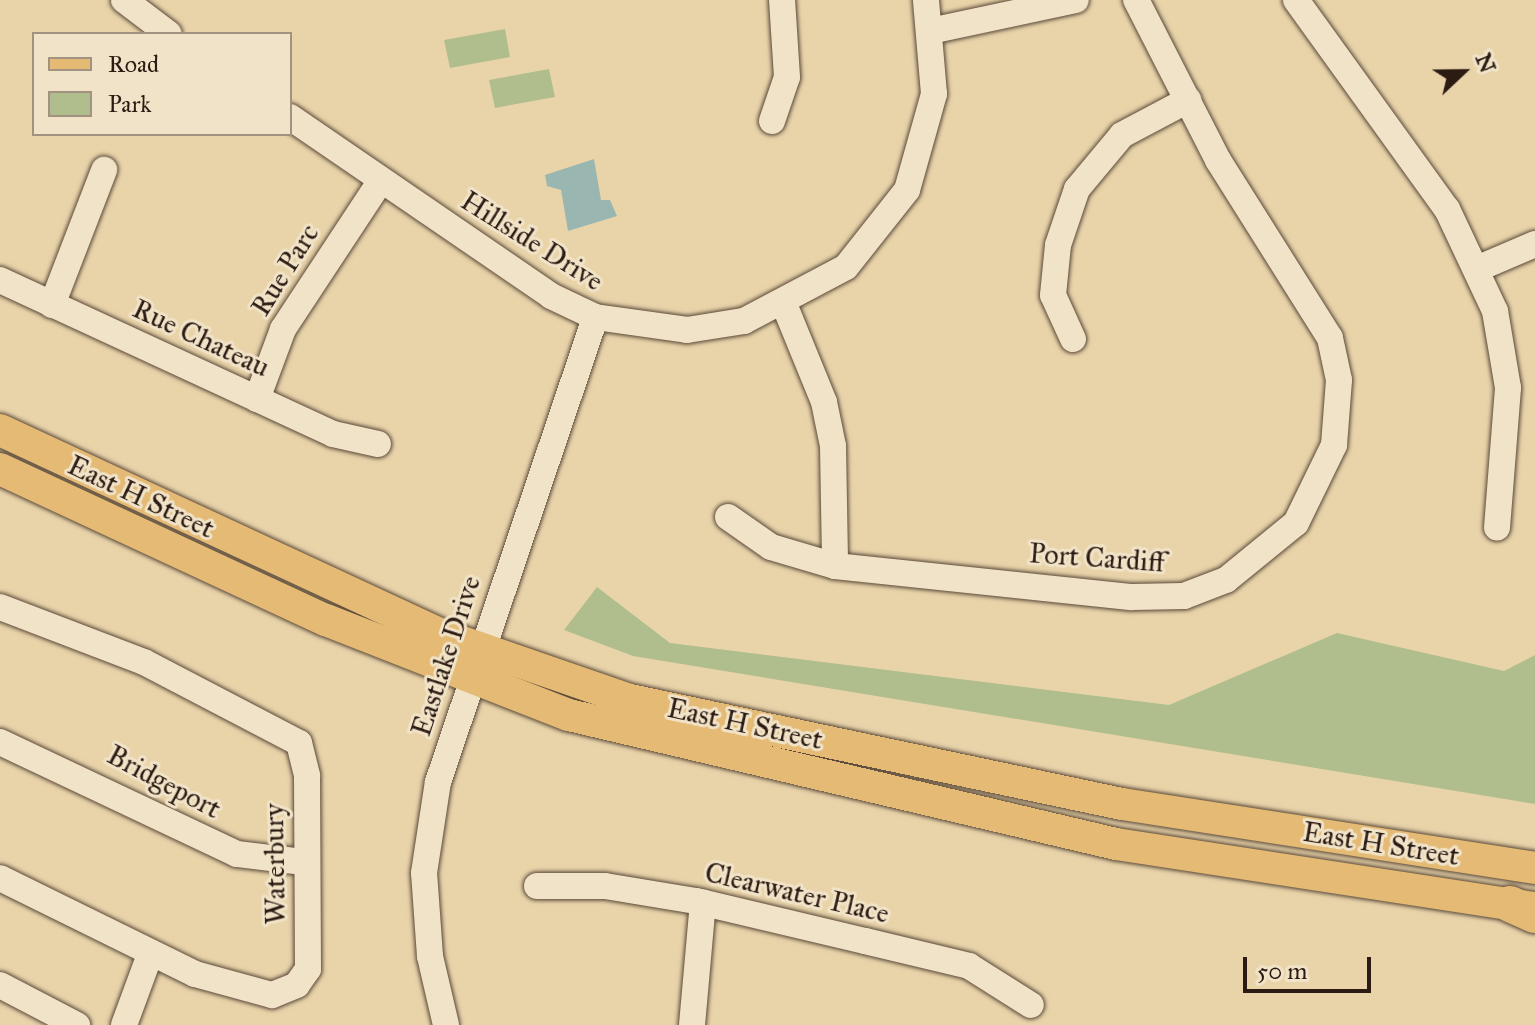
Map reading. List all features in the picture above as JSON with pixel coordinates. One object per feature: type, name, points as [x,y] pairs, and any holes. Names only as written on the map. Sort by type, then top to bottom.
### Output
[{"type":"main road","name":"East H Street","points":[[0,430],[323,583],[569,715],[1116,844],[1527,909]]},
{"type":"main road","name":"East H Street","points":[[0,469],[476,664],[630,700],[1122,804],[1535,868]]},
{"type":"street","points":[[124,0],[166,32]]},
{"type":"street","points":[[772,121],[787,77],[782,0]]},
{"type":"street","name":"Hillside Drive","points":[[292,118],[380,182],[551,296],[595,317],[687,330],[744,321],[784,304],[864,250],[907,190],[931,119],[930,31],[926,0]]},
{"type":"street","points":[[930,31],[1076,0]]},
{"type":"street","name":"Port Cardiff","points":[[728,517],[771,547],[835,566],[1132,597],[1184,596],[1246,569],[1296,523],[1334,445],[1339,380],[1330,338],[1188,100],[1136,0]]},
{"type":"street","points":[[1296,0],[1447,209],[1479,268],[1495,311],[1508,388],[1497,528]]},
{"type":"street","points":[[1073,339],[1053,295],[1058,245],[1077,189],[1122,135],[1188,100]]},
{"type":"street","points":[[52,305],[104,170]]},
{"type":"street","name":"Rue Parc","points":[[257,399],[283,329],[380,182]]},
{"type":"street","points":[[1479,268],[1535,244]]},
{"type":"street","name":"Rue Chateau","points":[[0,280],[333,434],[378,444]]},
{"type":"street","points":[[784,304],[833,446],[835,566]]},
{"type":"street","name":"Eastlake Drive","points":[[446,1025],[430,956],[425,860],[438,782],[595,317]]},
{"type":"street","name":"Waterbury","points":[[0,607],[144,662],[299,743],[307,776],[303,862],[310,960],[290,990],[272,995],[149,957],[0,878]]},
{"type":"street","name":"Bridgeport","points":[[0,742],[237,854],[303,862]]},
{"type":"street","name":"Clearwater Place","points":[[537,886],[605,886],[703,902],[969,966],[1031,1005]]},
{"type":"street","points":[[692,1025],[703,902]]},
{"type":"street","points":[[124,1025],[149,957]]},
{"type":"street","points":[[0,985],[77,1025]]},
{"type":"green space","points":[[505,29],[510,57],[450,68],[444,40]]},
{"type":"green space","points":[[549,69],[555,97],[495,108],[489,80]]},
{"type":"green space","points":[[597,587],[670,643],[1169,705],[1337,633],[1504,671],[1535,655],[1535,804],[633,656],[564,630]]},
{"type":"water","points":[[594,159],[601,200],[610,200],[617,216],[568,231],[561,190],[547,186],[545,175]]}]
